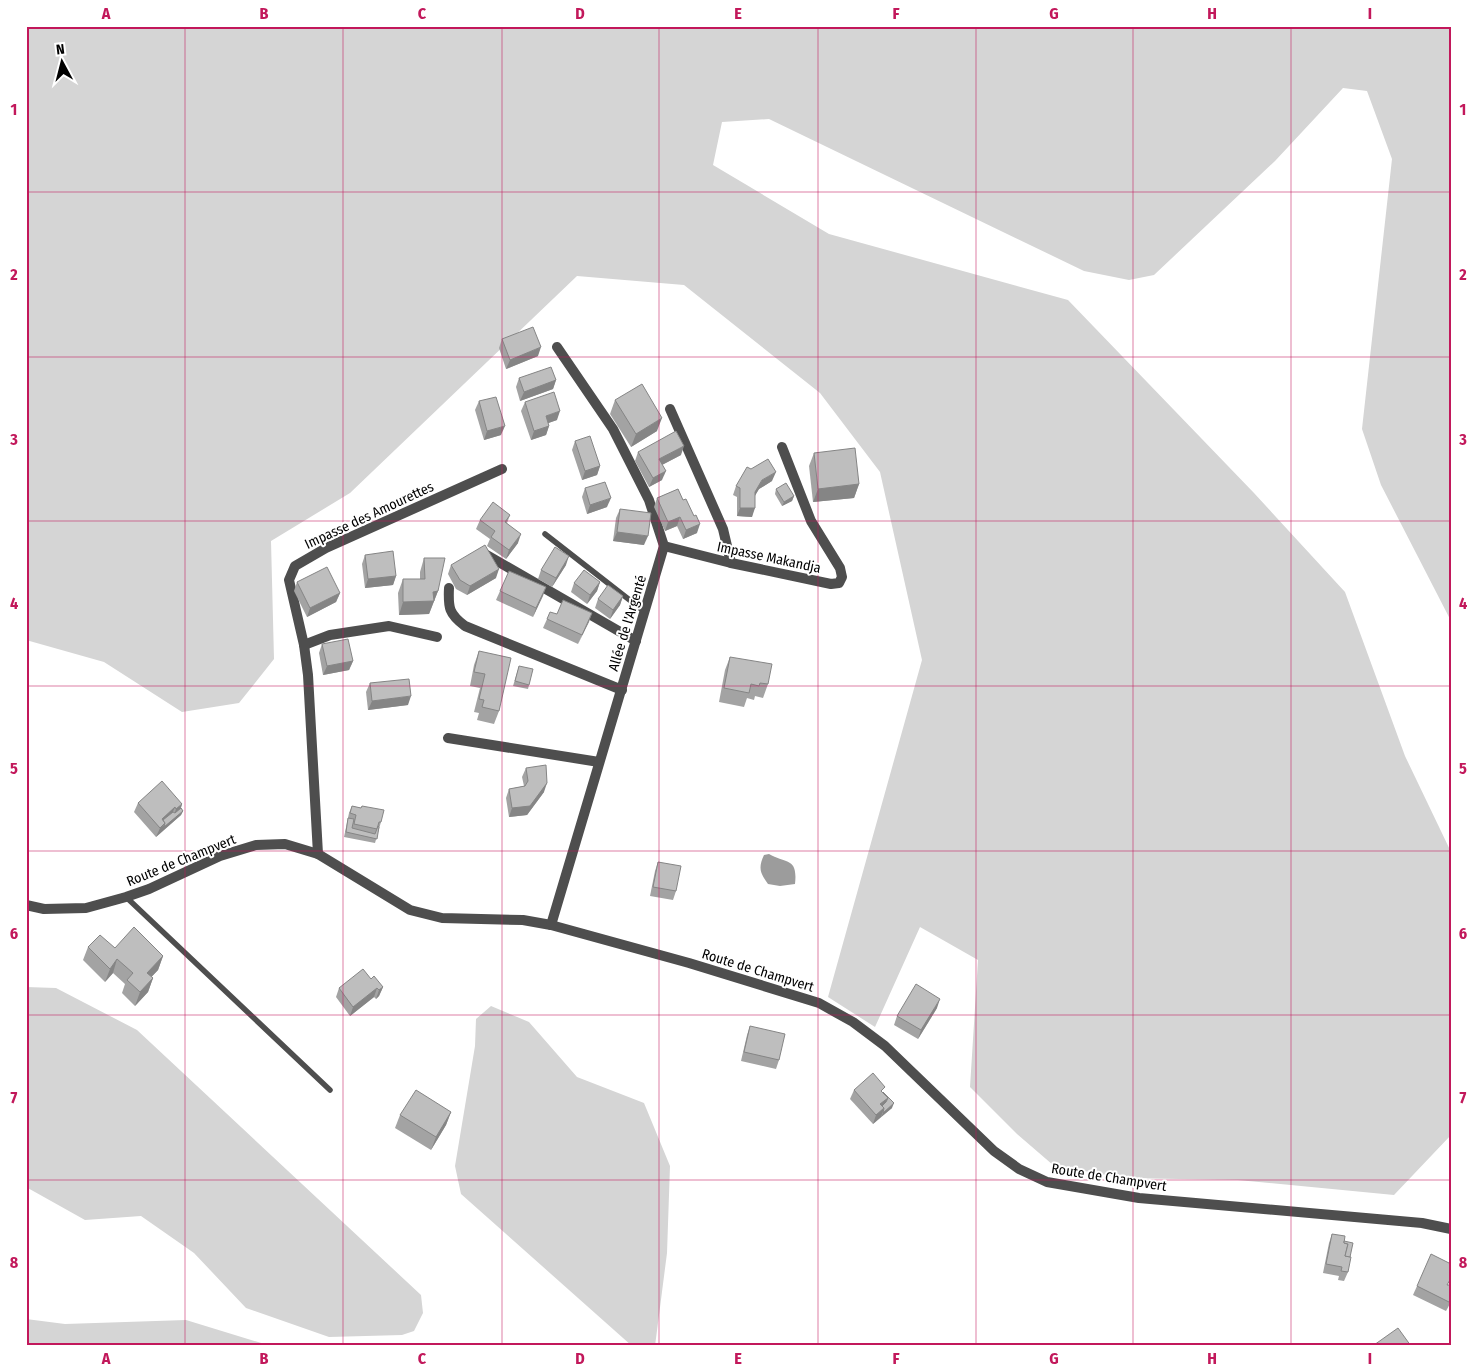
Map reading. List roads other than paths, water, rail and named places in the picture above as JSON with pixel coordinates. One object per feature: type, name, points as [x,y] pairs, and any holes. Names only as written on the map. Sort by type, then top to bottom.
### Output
[{"type":"street","points":[[557,347],[613,430],[649,500],[664,546]]},
{"type":"street","points":[[670,409],[723,529],[731,563]]},
{"type":"street","name":"Impasse Makandja","points":[[664,546],[731,563],[831,584],[839,582],[842,577],[840,568],[811,522],[782,447]]},
{"type":"street","name":"Impasse des Amourettes","points":[[318,854],[308,675],[304,645],[289,580],[295,566],[326,548],[502,469]]},
{"type":"street","name":"Allée de l'Argenté","points":[[551,925],[664,546]]},
{"type":"street","points":[[485,554],[636,641]]},
{"type":"street","points":[[449,588],[448,604],[454,618],[465,626],[622,690]]},
{"type":"street","points":[[304,645],[330,635],[389,626],[437,637]]},
{"type":"street","points":[[448,738],[599,762]]},
{"type":"street","name":"Route de Champvert","points":[[26,905],[44,909],[86,908],[126,898],[220,856],[256,845],[285,844],[318,854],[410,910],[442,918],[523,920],[551,925],[689,963],[819,1003],[853,1022],[886,1046],[994,1151],[1019,1169],[1047,1182],[1139,1198],[1422,1223],[1451,1229]]},
{"type":"lane","points":[[545,534],[645,612]]},
{"type":"lane","points":[[126,898],[330,1090]]}]
